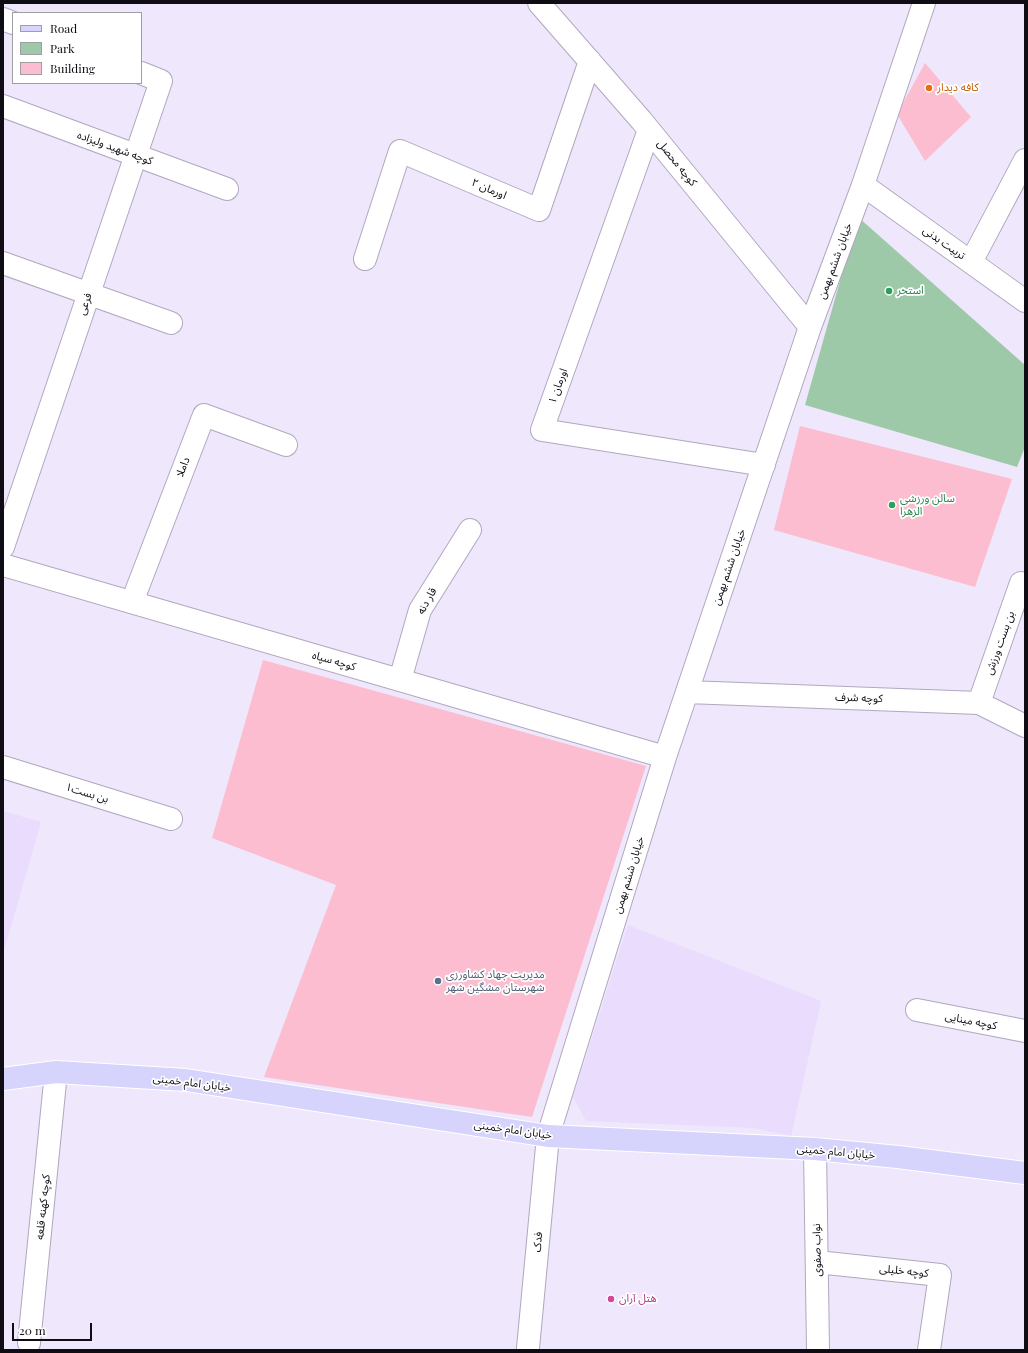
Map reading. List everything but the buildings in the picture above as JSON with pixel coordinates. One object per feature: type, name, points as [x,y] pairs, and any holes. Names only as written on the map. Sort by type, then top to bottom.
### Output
[{"type":"main road","name":"خیابان امام خمینی","points":[[3,1079],[56,1072],[186,1080],[548,1136],[816,1150],[898,1157],[1025,1173]]},
{"type":"street","name":"کوچه محصل","points":[[539,3],[649,130],[810,327]]},
{"type":"street","name":"خیابان ششم بهمن","points":[[548,1136],[665,757],[810,327],[863,186],[924,3]]},
{"type":"street","name":"اورمان ۲","points":[[365,259],[400,151],[538,210],[590,61]]},
{"type":"street","name":"فرعی","points":[[3,547],[161,81],[142,73]]},
{"type":"street","name":"کوچه شهید ولیزاده","points":[[3,106],[227,189]]},
{"type":"street","name":"اورمان ۱","points":[[649,130],[542,430],[764,465]]},
{"type":"street","points":[[971,262],[1025,160]]},
{"type":"street","name":"تربیت بدنی","points":[[863,186],[1025,300]]},
{"type":"street","points":[[3,263],[171,323]]},
{"type":"street","name":"داملا","points":[[132,602],[204,415],[286,446]]},
{"type":"street","name":"قار دنه","points":[[400,680],[420,610],[470,530]]},
{"type":"street","name":"کوچه سپاه","points":[[3,565],[665,757]]},
{"type":"street","name":"بن بست ورزش","points":[[979,703],[1021,583]]},
{"type":"street","name":"کوچه شرف","points":[[687,692],[979,703],[1025,726]]},
{"type":"street","name":"بن بست۱","points":[[3,767],[171,819]]},
{"type":"street","name":"کوچه مینایی","points":[[917,1010],[1025,1031]]},
{"type":"street","name":"کوچه کهنه قلعه","points":[[29,1343],[56,1072]]},
{"type":"street","name":"فدک","points":[[528,1348],[548,1136]]},
{"type":"street","name":"نواب صفوی","points":[[816,1150],[818,1350]]},
{"type":"street","name":"کوچه خلیلی","points":[[817,1262],[940,1275],[929,1350]]},
{"type":"shaded area","points":[[3,811],[41,822],[3,954]]},
{"type":"shaded area","points":[[628,925],[821,1001],[791,1136],[754,1128],[586,1121],[573,1097]]},
{"type":"green space","name":"استخر","points":[[858,217],[1025,365],[1025,447],[1017,467],[805,405]]},
{"type":"place","name":"کافه دیدار","points":[[929,88]]},
{"type":"place","name":"استخر","points":[[889,291]]},
{"type":"place","name":"سالن ورزشی الزهرا","points":[[892,505]]},
{"type":"place","name":"مدیریت جهاد کشاورزی شهرستان مشگین شهر","points":[[438,981]]},
{"type":"place","name":"هتل آران","points":[[611,1299]]}]
